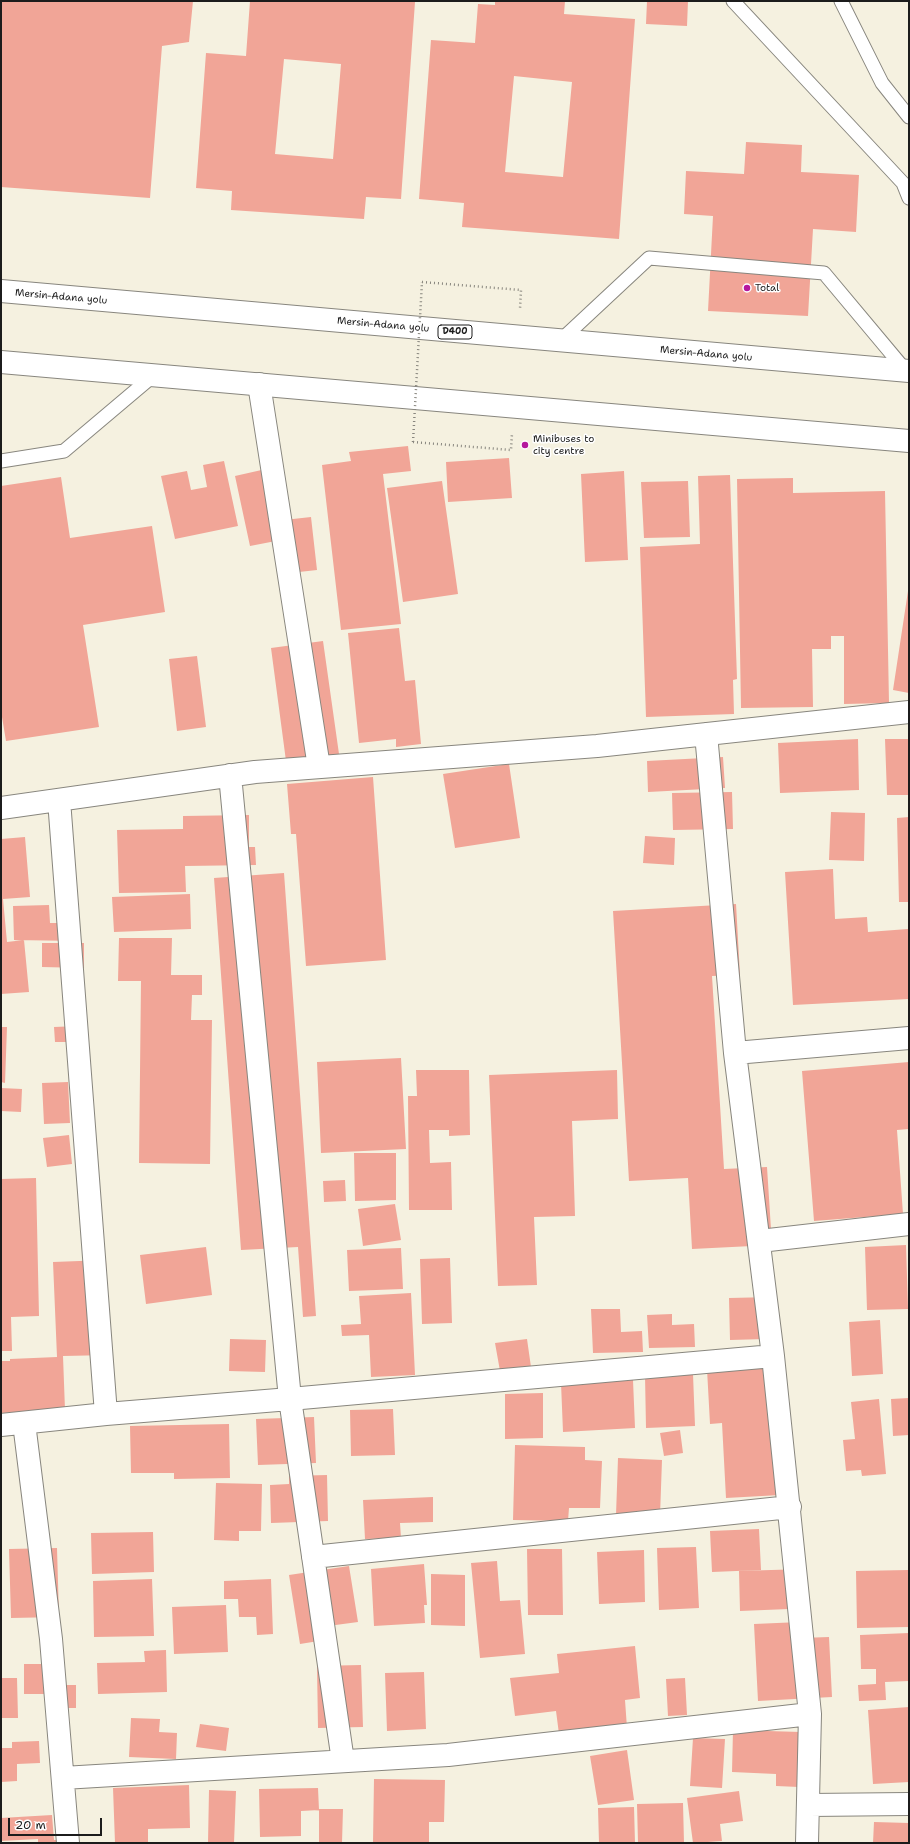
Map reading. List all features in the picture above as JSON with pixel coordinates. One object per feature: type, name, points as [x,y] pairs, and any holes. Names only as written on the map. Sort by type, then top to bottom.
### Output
[{"type":"main road","name":"Mersin-Adana yolu","points":[[1,291],[560,341],[908,368]]},
{"type":"main road","points":[[1,362],[909,441]]},
{"type":"main road","points":[[258,384],[319,767]]},
{"type":"main road","points":[[1,808],[230,775],[597,746],[909,712]]},
{"type":"main road","points":[[706,734],[735,1053],[760,1242],[773,1356],[790,1507],[798,1607],[810,1714],[807,1843]]},
{"type":"main road","points":[[230,775],[290,1399],[344,1761]]},
{"type":"main road","points":[[59,800],[106,1414]]},
{"type":"main road","points":[[735,1053],[909,1038]]},
{"type":"main road","points":[[760,1242],[909,1224]]},
{"type":"main road","points":[[1,1425],[106,1414],[773,1356]]},
{"type":"main road","points":[[24,1423],[51,1639],[68,1843]]},
{"type":"main road","points":[[313,1557],[790,1507]]},
{"type":"main road","points":[[63,1778],[448,1755],[810,1714]]},
{"type":"main road","points":[[809,1805],[909,1804]]},
{"type":"lane","points":[[734,1],[903,183],[909,198]]},
{"type":"lane","points":[[841,1],[882,83],[909,117]]},
{"type":"lane","points":[[560,341],[649,258],[824,273],[908,368]]},
{"type":"lane","points":[[1,460],[64,451],[154,375]]},
{"type":"path","points":[[511,450],[413,442],[422,282],[521,290]]},
{"type":"building","points":[[1,1],[193,1],[189,42],[162,46],[150,198],[1,187]]},
{"type":"building","points":[[250,1],[415,2],[401,199],[366,197],[364,219],[231,210],[232,191],[196,188],[206,53],[246,56]],"holes":[[[284,59],[341,64],[333,159],[275,154]]]},
{"type":"building","points":[[495,1],[565,1],[564,14],[635,19],[619,239],[462,227],[464,203],[419,199],[431,40],[475,43],[478,4],[495,5]],"holes":[[[514,76],[572,82],[563,177],[505,172]]]},
{"type":"building","points":[[647,1],[688,1],[687,26],[646,24]]},
{"type":"building","points":[[746,142],[802,145],[801,172],[859,175],[856,232],[813,229],[808,316],[708,311],[713,216],[684,214],[686,171],[744,174]]},
{"type":"building","points":[[408,446],[411,471],[383,474],[401,624],[341,630],[322,465],[351,461],[349,452]]},
{"type":"building","points":[[509,458],[512,498],[448,502],[446,462]]},
{"type":"building","points":[[224,461],[238,526],[175,539],[161,476],[187,471],[191,490],[207,487],[203,465]]},
{"type":"building","points":[[266,469],[281,540],[250,546],[235,476]]},
{"type":"building","points":[[624,471],[628,560],[585,562],[581,474]]},
{"type":"building","points":[[730,475],[737,679],[733,680],[734,714],[646,717],[640,547],[700,544],[698,476]]},
{"type":"building","points":[[61,477],[70,538],[152,526],[165,612],[83,625],[99,727],[6,741],[1,711],[1,486]]},
{"type":"building","points":[[793,478],[793,493],[885,491],[889,703],[844,704],[844,636],[831,636],[831,649],[812,649],[813,707],[741,708],[737,479]]},
{"type":"building","points":[[442,481],[458,594],[403,602],[387,488]]},
{"type":"building","points":[[688,481],[690,537],[644,538],[641,482]]},
{"type":"building","points":[[311,517],[317,570],[290,573],[284,520]]},
{"type":"building","points":[[909,591],[909,693],[893,690]]},
{"type":"building","points":[[399,628],[405,681],[415,680],[421,744],[396,747],[396,739],[359,743],[348,633]]},
{"type":"building","points":[[323,641],[339,754],[286,761],[271,648]]},
{"type":"building","points":[[197,656],[206,727],[177,731],[169,659]]},
{"type":"building","points":[[858,739],[859,790],[780,793],[778,743]]},
{"type":"building","points":[[885,739],[908,739],[909,795],[887,795]]},
{"type":"building","points":[[723,757],[725,788],[648,792],[647,761]]},
{"type":"building","points":[[509,764],[520,838],[455,848],[443,774]]},
{"type":"building","points":[[373,777],[386,960],[306,966],[296,834],[291,834],[287,784]]},
{"type":"building","points":[[732,792],[733,829],[673,830],[672,793]]},
{"type":"building","points":[[831,812],[865,813],[864,861],[829,860]]},
{"type":"building","points":[[249,815],[249,847],[255,847],[256,865],[185,866],[186,892],[119,893],[117,830],[183,829],[183,816]]},
{"type":"building","points":[[909,817],[909,902],[899,902],[897,818]]},
{"type":"building","points":[[645,836],[675,838],[674,865],[643,863]]},
{"type":"building","points":[[25,837],[30,897],[3,899],[7,942],[24,940],[29,992],[1,994],[1,839]]},
{"type":"building","points":[[833,869],[835,919],[867,917],[868,932],[908,929],[909,999],[793,1005],[785,872]]},
{"type":"building","points":[[284,873],[316,1316],[303,1317],[298,1247],[241,1250],[214,878]]},
{"type":"building","points":[[190,894],[191,929],[114,932],[112,897]]},
{"type":"building","points":[[736,904],[740,975],[712,976],[724,1169],[767,1167],[772,1245],[692,1249],[688,1178],[629,1181],[613,911]]},
{"type":"building","points":[[49,905],[50,923],[78,923],[79,941],[14,940],[13,906]]},
{"type":"building","points":[[119,938],[172,938],[171,975],[202,975],[202,995],[192,995],[191,1020],[212,1020],[210,1164],[139,1163],[141,981],[118,981]]},
{"type":"building","points":[[42,943],[84,943],[84,968],[42,967]]},
{"type":"building","points":[[79,1026],[79,1042],[55,1042],[54,1027]]},
{"type":"building","points":[[1,1027],[7,1027],[5,1083],[1,1082]]},
{"type":"building","points":[[401,1058],[406,1149],[321,1153],[317,1062]]},
{"type":"building","points":[[909,1062],[909,1129],[897,1130],[903,1214],[814,1221],[802,1071]]},
{"type":"building","points":[[416,1070],[469,1070],[470,1135],[449,1136],[449,1130],[429,1130],[430,1163],[451,1162],[452,1210],[409,1210],[408,1096],[417,1096]]},
{"type":"building","points":[[617,1070],[618,1119],[572,1121],[575,1216],[534,1217],[537,1285],[498,1286],[489,1075]]},
{"type":"building","points":[[68,1082],[70,1123],[44,1124],[42,1083]]},
{"type":"building","points":[[1,1088],[22,1089],[21,1112],[1,1111]]},
{"type":"building","points":[[69,1135],[72,1164],[47,1167],[43,1138]]},
{"type":"building","points":[[354,1153],[396,1153],[396,1200],[355,1201]]},
{"type":"building","points":[[36,1178],[39,1316],[11,1317],[12,1351],[1,1351],[1,1179]]},
{"type":"building","points":[[345,1180],[346,1201],[324,1202],[323,1181]]},
{"type":"building","points":[[395,1204],[401,1240],[363,1246],[358,1209]]},
{"type":"building","points":[[906,1245],[908,1309],[867,1310],[865,1247]]},
{"type":"building","points":[[206,1247],[212,1295],[146,1304],[140,1255]]},
{"type":"building","points":[[401,1248],[403,1289],[349,1291],[347,1250]]},
{"type":"building","points":[[450,1258],[452,1323],[422,1324],[420,1259]]},
{"type":"building","points":[[106,1260],[110,1355],[63,1356],[65,1410],[1,1413],[1,1361],[10,1361],[10,1359],[57,1357],[53,1262]]},
{"type":"building","points":[[411,1293],[415,1375],[371,1377],[369,1335],[342,1336],[341,1325],[361,1324],[359,1296]]},
{"type":"building","points":[[772,1297],[766,1339],[730,1340],[729,1298]]},
{"type":"building","points":[[591,1309],[620,1309],[621,1332],[642,1331],[643,1352],[593,1353]]},
{"type":"building","points":[[672,1314],[672,1325],[694,1324],[695,1347],[649,1348],[647,1315]]},
{"type":"building","points":[[880,1320],[883,1374],[852,1376],[849,1322]]},
{"type":"building","points":[[230,1339],[266,1340],[265,1372],[229,1371]]},
{"type":"building","points":[[527,1339],[531,1367],[500,1371],[495,1343]]},
{"type":"building","points":[[773,1365],[780,1495],[726,1498],[722,1423],[710,1424],[707,1369]]},
{"type":"building","points":[[693,1374],[695,1426],[646,1428],[645,1375]]},
{"type":"building","points":[[633,1380],[635,1428],[563,1432],[561,1383]]},
{"type":"building","points":[[543,1393],[543,1438],[505,1439],[505,1394]]},
{"type":"building","points":[[909,1398],[909,1435],[893,1436],[891,1399]]},
{"type":"building","points":[[879,1399],[886,1474],[862,1476],[861,1470],[846,1471],[843,1440],[855,1439],[851,1402]]},
{"type":"building","points":[[393,1409],[395,1455],[351,1456],[350,1410]]},
{"type":"building","points":[[314,1417],[316,1463],[258,1465],[256,1419]]},
{"type":"building","points":[[229,1424],[230,1478],[174,1479],[174,1473],[131,1473],[130,1426]]},
{"type":"building","points":[[680,1430],[683,1453],[664,1456],[660,1433]]},
{"type":"building","points":[[515,1445],[585,1447],[585,1460],[602,1461],[600,1508],[569,1508],[568,1521],[513,1520]]},
{"type":"building","points":[[618,1458],[662,1460],[660,1516],[616,1515]]},
{"type":"building","points":[[327,1475],[328,1521],[271,1523],[270,1485],[289,1484],[289,1476]]},
{"type":"building","points":[[216,1483],[262,1484],[261,1531],[239,1531],[239,1541],[214,1540]]},
{"type":"building","points":[[433,1497],[433,1522],[400,1523],[401,1538],[365,1539],[363,1500]]},
{"type":"building","points":[[759,1529],[761,1570],[712,1572],[710,1531]]},
{"type":"building","points":[[153,1532],[154,1572],[92,1574],[91,1533]]},
{"type":"building","points":[[696,1547],[699,1608],[659,1610],[657,1548]]},
{"type":"building","points":[[57,1548],[59,1617],[11,1618],[9,1549]]},
{"type":"building","points":[[527,1549],[562,1549],[563,1615],[528,1615]]},
{"type":"building","points":[[644,1550],[645,1602],[599,1604],[597,1552]]},
{"type":"building","points":[[497,1561],[500,1601],[520,1600],[525,1654],[480,1658],[471,1563]]},
{"type":"building","points":[[424,1564],[427,1605],[424,1605],[425,1623],[374,1626],[371,1569]]},
{"type":"building","points":[[349,1566],[358,1622],[328,1626],[331,1639],[300,1644],[289,1575]]},
{"type":"building","points":[[804,1569],[789,1609],[740,1611],[739,1571]]},
{"type":"building","points":[[909,1570],[909,1627],[857,1628],[856,1571]]},
{"type":"building","points":[[431,1574],[465,1575],[465,1626],[431,1625]]},
{"type":"building","points":[[152,1579],[154,1636],[94,1637],[93,1581]]},
{"type":"building","points":[[271,1579],[273,1634],[257,1635],[256,1617],[239,1617],[238,1599],[224,1599],[224,1581]]},
{"type":"building","points":[[226,1605],[228,1652],[174,1654],[172,1607]]},
{"type":"building","points":[[800,1622],[801,1638],[829,1637],[832,1697],[758,1701],[754,1624]]},
{"type":"building","points":[[909,1633],[909,1681],[885,1682],[886,1700],[859,1701],[858,1685],[876,1684],[876,1669],[861,1669],[860,1635]]},
{"type":"building","points":[[635,1646],[640,1698],[625,1700],[627,1728],[559,1734],[556,1711],[515,1716],[510,1678],[559,1673],[557,1654]]},
{"type":"building","points":[[166,1650],[167,1692],[98,1694],[97,1663],[145,1662],[144,1651]]},
{"type":"building","points":[[24,1664],[52,1664],[52,1685],[76,1685],[76,1708],[47,1708],[47,1694],[24,1694]]},
{"type":"building","points":[[361,1665],[363,1727],[318,1728],[317,1666]]},
{"type":"building","points":[[424,1672],[426,1729],[387,1731],[385,1673]]},
{"type":"building","points":[[1,1678],[17,1678],[18,1718],[1,1718]]},
{"type":"building","points":[[685,1678],[687,1715],[668,1716],[666,1679]]},
{"type":"building","points":[[909,1707],[909,1782],[873,1784],[868,1710]]},
{"type":"building","points":[[131,1718],[160,1719],[159,1732],[177,1733],[176,1759],[129,1757]]},
{"type":"building","points":[[200,1724],[229,1728],[226,1751],[196,1747]]},
{"type":"building","points":[[733,1730],[801,1732],[799,1787],[776,1786],[776,1774],[732,1772]]},
{"type":"building","points":[[693,1738],[725,1739],[722,1788],[690,1786]]},
{"type":"building","points":[[39,1741],[40,1763],[17,1764],[17,1781],[1,1782],[1,1748],[12,1748],[12,1742]]},
{"type":"building","points":[[627,1750],[634,1800],[598,1805],[590,1756]]},
{"type":"building","points":[[374,1779],[445,1780],[444,1822],[429,1822],[429,1843],[373,1843]]},
{"type":"building","points":[[189,1785],[190,1828],[148,1829],[148,1843],[115,1843],[113,1788]]},
{"type":"building","points":[[318,1788],[319,1810],[301,1811],[301,1836],[260,1837],[259,1789]]},
{"type":"building","points":[[209,1790],[236,1791],[234,1843],[208,1843]]},
{"type":"building","points":[[739,1791],[743,1821],[720,1824],[722,1841],[693,1843],[687,1798]]},
{"type":"building","points":[[683,1803],[684,1843],[638,1843],[637,1804]]},
{"type":"building","points":[[634,1807],[635,1843],[599,1843],[598,1808]]},
{"type":"building","points":[[319,1809],[343,1809],[342,1843],[319,1843]]},
{"type":"building","points":[[52,1815],[54,1840],[62,1840],[63,1843],[38,1843],[38,1839],[1,1841],[1,1818]]},
{"type":"building","points":[[874,1822],[909,1823],[909,1843],[873,1843]]},
{"type":"place","name":"Total","points":[[747,288]]},
{"type":"place","name":"Minibuses to city centre","points":[[525,445]]}]
